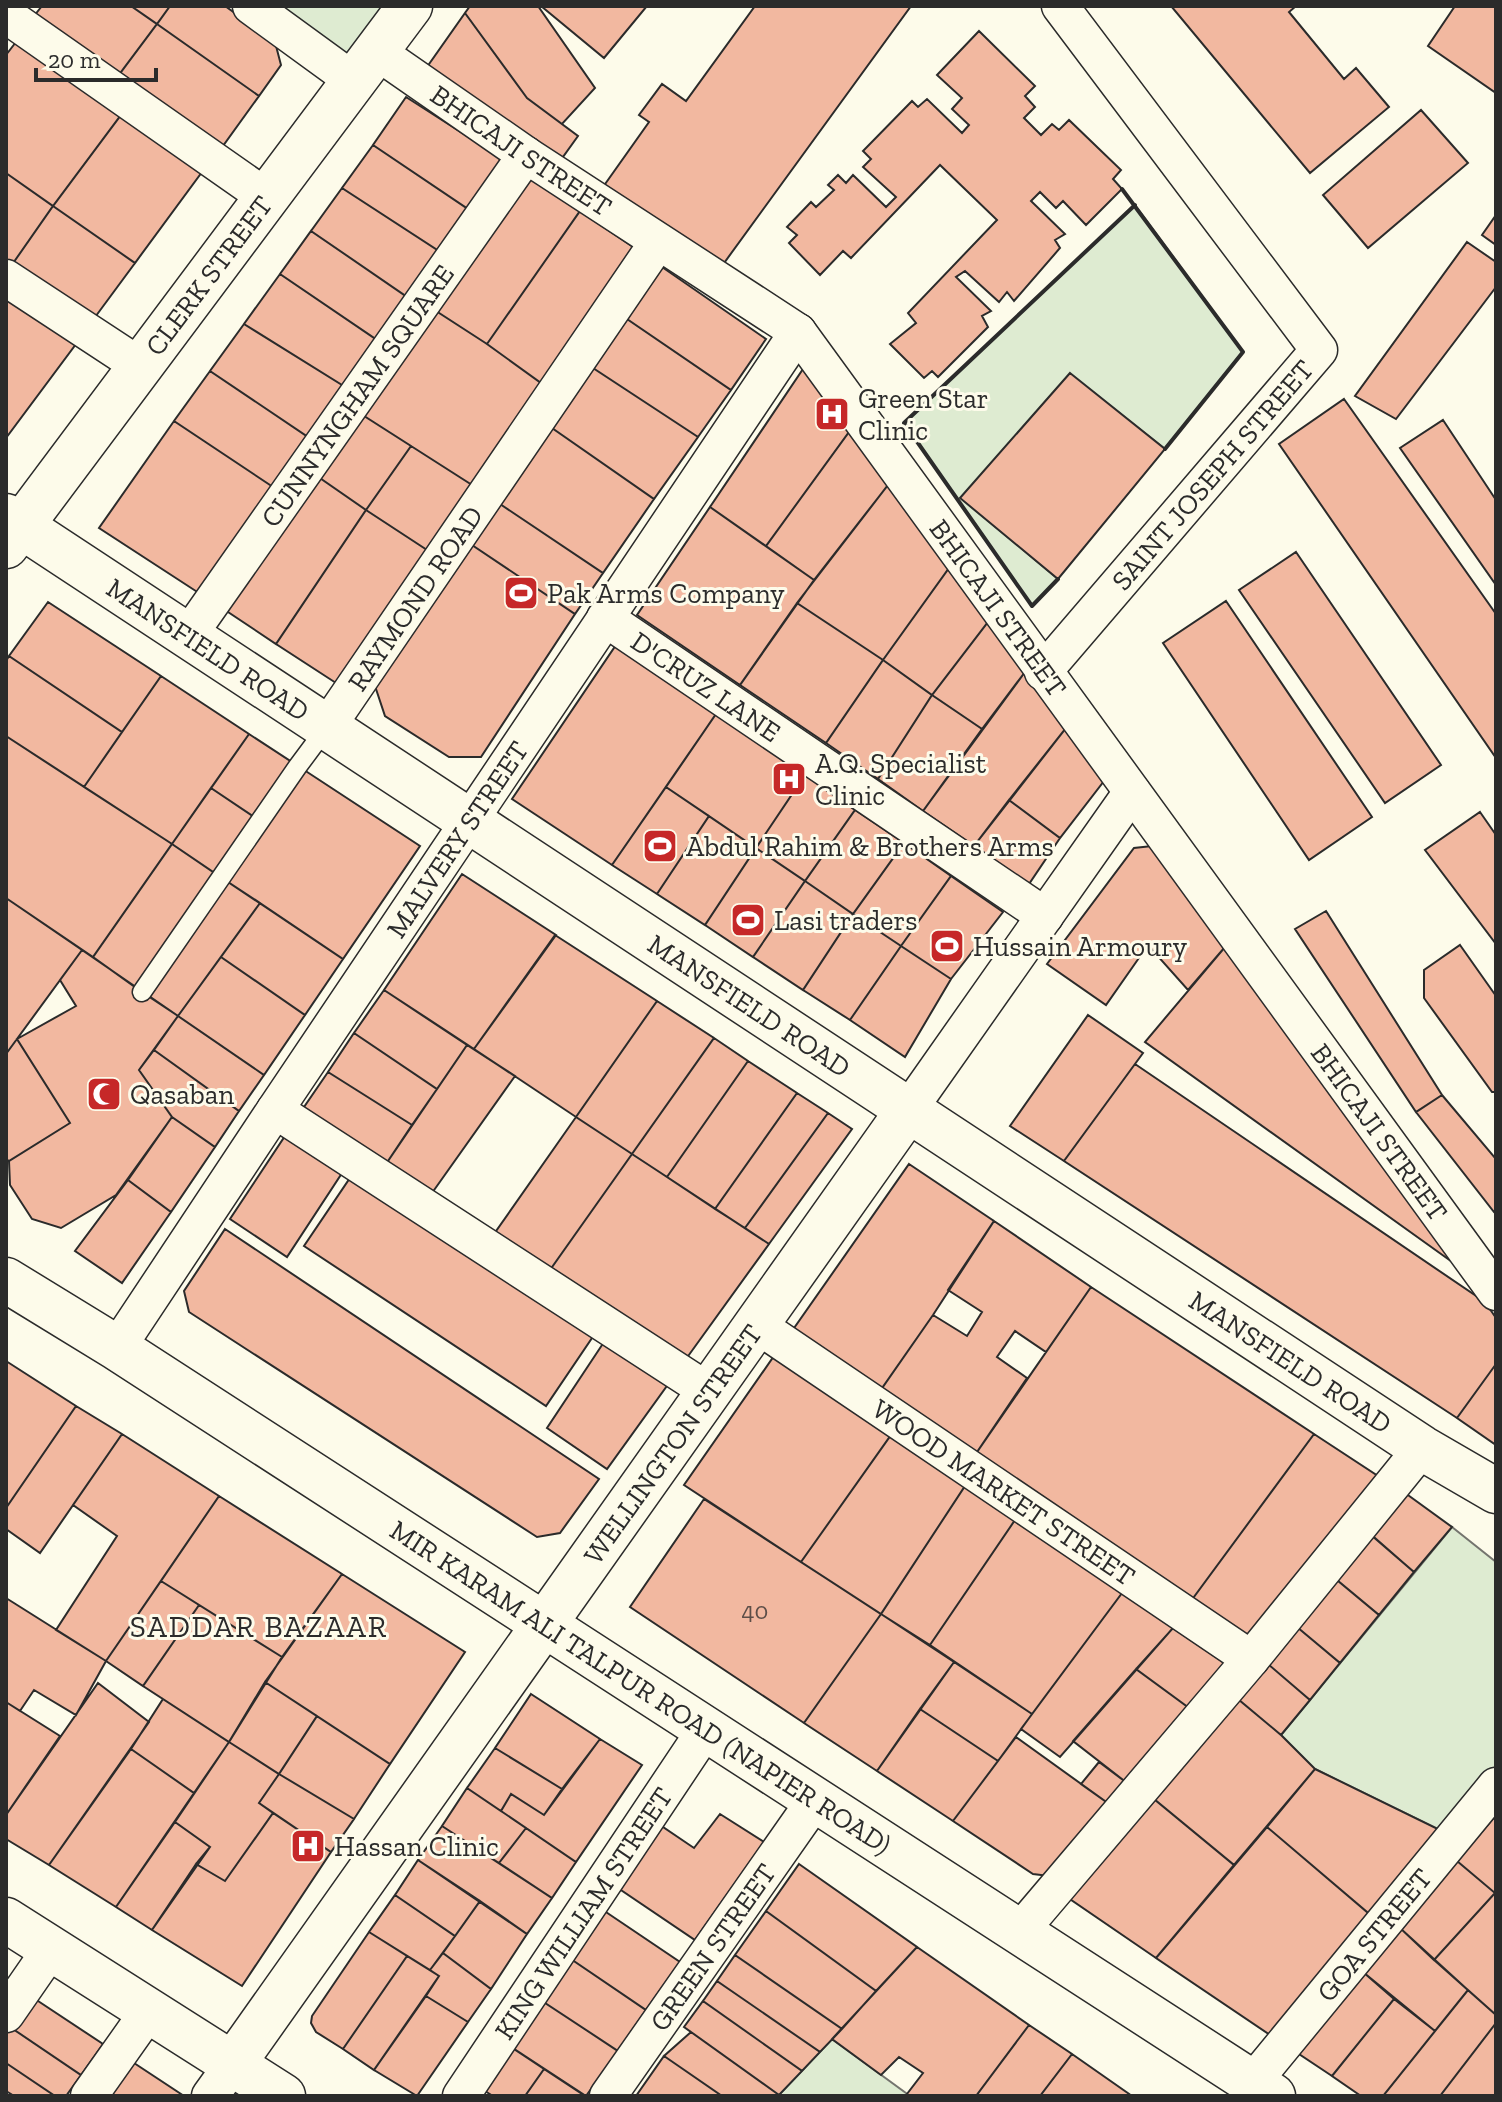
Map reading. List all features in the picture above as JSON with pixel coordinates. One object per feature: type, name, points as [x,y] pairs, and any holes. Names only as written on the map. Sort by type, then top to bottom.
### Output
[{"type":"street","name":"BHICAJI STREET","points":[[251,6],[526,155],[798,332],[1496,1292]]},
{"type":"street","name":"CLERK STREET","points":[[11,529],[140,366],[410,6]]},
{"type":"street","name":"SAINT JOSEPH STREET","points":[[1043,672],[1319,350],[1060,6]]},
{"type":"street","points":[[6,15],[266,197]]},
{"type":"street","name":"CUNNYNGHAM SQUARE","points":[[188,636],[526,155]]},
{"type":"street","name":"RAYMOND ROAD","points":[[327,727],[658,242]]},
{"type":"street","points":[[6,278],[140,366]]},
{"type":"street","name":"MALVERY STREET","points":[[117,1348],[798,332]]},
{"type":"street","name":"MANSFIELD ROAD","points":[[11,529],[188,636],[1422,1448],[1496,1491]]},
{"type":"street","name":"D'CRUZ LANE","points":[[605,618],[1045,916]]},
{"type":"street","name":"WELLINGTON STREET","points":[[222,2080],[1132,792]]},
{"type":"street","points":[[275,1110],[708,1391]]},
{"type":"street","name":"MIR KARAM ALI TALPUR ROAD (NAPIER ROAD)","points":[[6,1280],[117,1348],[1263,2090]]},
{"type":"street","name":"WOOD MARKET STREET","points":[[757,1325],[1251,1659]]},
{"type":"street","points":[[1020,1931],[1251,1659],[1422,1448]]},
{"type":"street","name":"KING WILLIAM STREET","points":[[461,2096],[706,1729]]},
{"type":"street","name":"GOA STREET","points":[[1263,2090],[1496,1786]]},
{"type":"street","name":"GREEN STREET","points":[[608,2096],[816,1799]]},
{"type":"street","points":[[6,1920],[149,2011],[222,2080],[283,2096]]},
{"type":"street","points":[[6,2014],[51,1949]]},
{"type":"street","points":[[89,2096],[149,2011]]},
{"type":"lane","name":"RAYMOND ROAD","points":[[142,992],[327,727]]},
{"type":"green space","points":[[251,6],[410,6],[354,81]]},
{"type":"green space","points":[[1135,205],[1243,352],[1165,449],[1070,374],[961,498],[1058,579],[1032,606],[904,423]]},
{"type":"green space","points":[[1452,1527],[1496,1562],[1496,1768],[1444,1832],[1315,1769],[1281,1735]]},
{"type":"green space","points":[[832,2039],[910,2096],[778,2096]]},
{"type":"building","points":[[42,6],[131,6],[157,24],[118,76],[34,16]]},
{"type":"building","points":[[131,6],[170,6],[157,24]]},
{"type":"building","points":[[170,6],[225,6],[275,42],[281,65],[259,96],[157,24]]},
{"type":"building","points":[[470,6],[538,6],[595,88],[562,124],[527,98],[465,13]]},
{"type":"building","points":[[541,6],[647,6],[604,58]]},
{"type":"building","points":[[755,6],[911,6],[719,270],[603,187],[649,122],[639,115],[662,84],[686,101]]},
{"type":"building","points":[[1171,6],[1296,6],[1289,12],[1344,79],[1356,68],[1389,107],[1310,173]]},
{"type":"building","points":[[1455,6],[1496,6],[1496,93],[1428,46]]},
{"type":"building","points":[[465,13],[527,98],[578,136],[560,161],[427,67]]},
{"type":"building","points":[[157,24],[259,96],[220,150],[118,76]]},
{"type":"building","points":[[979,31],[1035,86],[1025,96],[1035,107],[1024,118],[1041,135],[1052,124],[1059,130],[1069,120],[1121,170],[1113,179],[1122,189],[1086,225],[1063,201],[1056,208],[1040,192],[1031,201],[1065,234],[1055,240],[1060,248],[1014,301],[1007,292],[999,302],[965,271],[956,277],[991,311],[982,316],[988,327],[938,377],[932,371],[924,378],[890,344],[916,323],[908,313],[997,220],[940,165],[851,258],[843,251],[820,275],[789,243],[797,235],[787,227],[811,202],[816,207],[834,190],[828,185],[838,175],[846,183],[853,175],[886,207],[896,197],[863,167],[871,159],[863,151],[912,101],[918,107],[927,99],[962,133],[969,125],[952,109],[962,98],[937,75]]},
{"type":"building","points":[[16,42],[121,115],[53,206],[6,173],[6,55]]},
{"type":"building","points":[[406,97],[509,163],[474,213],[373,145]]},
{"type":"building","points":[[1421,110],[1468,163],[1368,248],[1323,195]]},
{"type":"building","points":[[121,115],[202,172],[135,263],[53,206]]},
{"type":"building","points":[[373,145],[474,213],[445,255],[342,188]]},
{"type":"building","points":[[6,173],[53,206],[9,269],[6,267]]},
{"type":"building","points":[[527,175],[580,211],[487,344],[433,309]]},
{"type":"building","points":[[342,188],[445,255],[413,301],[311,231]]},
{"type":"building","points":[[53,206],[135,263],[90,324],[9,269]]},
{"type":"building","points":[[580,211],[633,247],[541,383],[487,344]]},
{"type":"building","points":[[1496,215],[1496,245],[1482,235]]},
{"type":"building","points":[[311,231],[413,301],[383,344],[280,274]]},
{"type":"building","points":[[1467,242],[1496,262],[1496,287],[1396,419],[1355,396]]},
{"type":"building","points":[[662,267],[766,339],[731,390],[627,319]]},
{"type":"building","points":[[280,274],[383,344],[350,390],[244,324]]},
{"type":"building","points":[[6,291],[79,340],[6,438]]},
{"type":"building","points":[[433,309],[541,383],[472,485],[361,414]]},
{"type":"building","points":[[627,319],[731,390],[698,437],[593,368]]},
{"type":"building","points":[[244,324],[350,390],[314,441],[210,371]]},
{"type":"building","points":[[593,368],[698,437],[654,499],[552,428]]},
{"type":"building","points":[[803,369],[849,432],[766,546],[710,507]]},
{"type":"building","points":[[210,371],[314,441],[279,491],[174,421]]},
{"type":"building","points":[[1070,373],[1165,449],[1058,579],[960,498]]},
{"type":"building","points":[[1344,399],[1496,614],[1496,758],[1279,444]]},
{"type":"building","points":[[361,414],[411,446],[366,510],[317,476]]},
{"type":"building","points":[[1443,420],[1496,500],[1496,585],[1400,448]]},
{"type":"building","points":[[174,421],[279,491],[205,597],[99,528]]},
{"type":"building","points":[[552,428],[654,499],[603,573],[500,504]]},
{"type":"building","points":[[849,432],[888,485],[814,580],[766,546]]},
{"type":"building","points":[[411,446],[472,485],[427,550],[366,510]]},
{"type":"building","points":[[317,476],[366,510],[276,644],[225,610]]},
{"type":"building","points":[[888,485],[949,568],[883,660],[797,603]]},
{"type":"building","points":[[500,504],[603,573],[575,614],[472,545]]},
{"type":"building","points":[[710,507],[814,580],[740,685],[637,615]]},
{"type":"building","points":[[366,510],[427,550],[336,683],[276,644]]},
{"type":"building","points":[[472,545],[575,614],[481,757],[449,757],[385,716],[375,686]]},
{"type":"building","points":[[1296,552],[1441,765],[1385,803],[1239,590]]},
{"type":"building","points":[[949,568],[988,622],[932,695],[883,660]]},
{"type":"building","points":[[1226,601],[1372,817],[1309,860],[1163,643]]},
{"type":"building","points":[[48,602],[161,676],[122,732],[9,656]]},
{"type":"building","points":[[797,603],[883,660],[826,743],[740,685]]},
{"type":"building","points":[[988,622],[1025,672],[982,729],[932,695]]},
{"type":"building","points":[[616,645],[716,714],[612,865],[512,799]]},
{"type":"building","points":[[9,656],[122,732],[84,787],[6,736],[6,661]]},
{"type":"building","points":[[883,660],[932,695],[878,779],[826,743]]},
{"type":"building","points":[[1025,672],[1066,728],[974,846],[923,811]]},
{"type":"building","points":[[161,676],[249,734],[172,844],[84,787]]},
{"type":"building","points":[[932,695],[982,729],[923,811],[878,779]]},
{"type":"building","points":[[716,714],[805,775],[756,848],[666,787]]},
{"type":"building","points":[[1066,728],[1104,781],[1060,838],[1009,800]]},
{"type":"building","points":[[249,734],[298,766],[260,821],[211,788]]},
{"type":"building","points":[[6,736],[172,844],[93,957],[6,898]]},
{"type":"building","points":[[298,766],[420,846],[343,959],[222,878]]},
{"type":"building","points":[[805,775],[855,810],[805,881],[756,848]]},
{"type":"building","points":[[666,787],[709,816],[657,894],[612,865]]},
{"type":"building","points":[[211,788],[260,821],[222,878],[172,844]]},
{"type":"building","points":[[1009,800],[1060,838],[1029,884],[974,846]]},
{"type":"building","points":[[855,810],[904,843],[853,914],[805,881]]},
{"type":"building","points":[[1480,812],[1496,835],[1496,944],[1425,850]]},
{"type":"building","points":[[709,816],[756,848],[705,925],[657,894]]},
{"type":"building","points":[[904,843],[951,876],[901,946],[853,914]]},
{"type":"building","points":[[172,844],[222,878],[142,992],[93,957]]},
{"type":"building","points":[[1152,846],[1225,947],[1188,990],[1148,945],[1106,1005],[1047,964],[1134,848]]},
{"type":"building","points":[[756,848],[805,881],[753,957],[705,925]]},
{"type":"building","points":[[462,874],[556,935],[474,1049],[384,990]]},
{"type":"building","points":[[951,876],[1003,912],[951,979],[901,946]]},
{"type":"building","points":[[222,878],[260,903],[178,1016],[142,992]]},
{"type":"building","points":[[805,881],[853,914],[803,990],[753,957]]},
{"type":"building","points":[[6,898],[82,950],[6,1054]]},
{"type":"building","points":[[260,903],[343,959],[305,1015],[221,957]]},
{"type":"building","points":[[1326,911],[1442,1095],[1416,1112],[1295,929]]},
{"type":"building","points":[[853,914],[901,946],[850,1020],[803,990]]},
{"type":"building","points":[[555,935],[657,1001],[576,1117],[474,1049]]},
{"type":"building","points":[[1460,945],[1496,996],[1496,1092],[1492,1092],[1424,998],[1424,970]]},
{"type":"building","points":[[901,946],[951,979],[905,1057],[850,1020]]},
{"type":"building","points":[[1225,947],[1455,1264],[1145,1042]]},
{"type":"building","name":"Qasaban","points":[[82,950],[178,1016],[139,1070],[172,1117],[116,1195],[61,1228],[32,1219],[10,1185],[9,1161],[70,1123],[17,1039],[76,1006],[60,980]]},
{"type":"building","points":[[221,957],[305,1015],[264,1075],[178,1016]]},
{"type":"building","points":[[384,990],[467,1045],[437,1089],[354,1033]]},
{"type":"building","points":[[657,1001],[714,1038],[632,1154],[576,1117]]},
{"type":"building","points":[[1088,1015],[1143,1053],[1064,1161],[1010,1126]]},
{"type":"building","points":[[178,1016],[264,1075],[239,1111],[154,1050]]},
{"type":"building","points":[[354,1033],[437,1089],[412,1125],[328,1072]]},
{"type":"building","points":[[714,1038],[748,1061],[667,1177],[632,1154]]},
{"type":"building","points":[[17,1039],[70,1123],[9,1161],[6,1159],[6,1054]]},
{"type":"building","points":[[467,1045],[515,1076],[432,1193],[386,1164]]},
{"type":"building","points":[[154,1050],[239,1111],[215,1147],[172,1117],[139,1070]]},
{"type":"building","points":[[748,1061],[797,1093],[715,1209],[667,1177]]},
{"type":"building","points":[[1135,1064],[1485,1302],[1496,1318],[1496,1364],[1457,1418],[1064,1161]]},
{"type":"building","points":[[328,1072],[412,1125],[386,1164],[302,1110]]},
{"type":"building","points":[[797,1093],[828,1113],[745,1228],[715,1209]]},
{"type":"building","points":[[1442,1095],[1496,1159],[1494,1212],[1416,1112]]},
{"type":"building","points":[[828,1113],[852,1129],[769,1244],[745,1228]]},
{"type":"building","points":[[172,1117],[215,1147],[171,1212],[128,1180]]},
{"type":"building","points":[[576,1117],[632,1154],[550,1270],[494,1234]]},
{"type":"building","points":[[287,1133],[344,1170],[287,1257],[230,1219]]},
{"type":"building","points":[[632,1154],[769,1244],[686,1359],[550,1270]]},
{"type":"building","points":[[909,1164],[994,1221],[880,1391],[792,1331]]},
{"type":"building","points":[[352,1175],[594,1335],[546,1406],[304,1246]]},
{"type":"building","points":[[128,1180],[171,1212],[122,1283],[75,1251]]},
{"type":"building","points":[[994,1221],[1091,1287],[1046,1352],[1015,1331],[997,1357],[1027,1378],[975,1455],[880,1391],[933,1315],[967,1336],[982,1312],[948,1290]]},
{"type":"building","points":[[225,1229],[599,1479],[560,1533],[537,1537],[189,1312],[184,1291]]},
{"type":"building","points":[[1091,1287],[1314,1434],[1191,1601],[975,1455]]},
{"type":"building","points":[[604,1342],[669,1383],[607,1469],[547,1428]]},
{"type":"building","points":[[774,1356],[891,1435],[801,1562],[684,1485]]},
{"type":"building","points":[[6,1361],[76,1406],[6,1508]]},
{"type":"building","points":[[1496,1364],[1496,1445],[1457,1418]]},
{"type":"building","points":[[76,1406],[122,1434],[40,1553],[6,1529],[6,1508]]},
{"type":"building","points":[[122,1434],[219,1496],[106,1661],[56,1630],[117,1536],[73,1505]]},
{"type":"building","points":[[1314,1434],[1381,1478],[1247,1638],[1191,1601]]},
{"type":"building","points":[[891,1435],[965,1486],[881,1614],[801,1562]]},
{"type":"building","points":[[965,1486],[1015,1520],[930,1645],[881,1614]]},
{"type":"building","points":[[1401,1490],[1452,1527],[1414,1572],[1370,1534]]},
{"type":"building","points":[[219,1496],[342,1574],[282,1657],[161,1581]]},
{"type":"building","points":[[704,1499],[881,1614],[804,1723],[630,1607]]},
{"type":"building","points":[[1015,1520],[1122,1593],[1032,1714],[930,1645]]},
{"type":"building","points":[[1367,1531],[1414,1572],[1379,1615],[1331,1575]]},
{"type":"building","points":[[342,1574],[465,1652],[390,1764],[265,1682]]},
{"type":"building","points":[[1331,1575],[1379,1615],[1340,1663],[1291,1622]]},
{"type":"building","points":[[161,1581],[199,1605],[143,1686],[106,1661]]},
{"type":"building","points":[[1122,1593],[1173,1628],[1060,1757],[1021,1729]]},
{"type":"building","points":[[6,1598],[106,1661],[76,1715],[34,1690],[20,1711],[6,1702]]},
{"type":"building","points":[[199,1605],[282,1657],[229,1742],[143,1686]]},
{"type":"building","points":[[881,1614],[954,1662],[877,1771],[804,1723]]},
{"type":"building","points":[[1291,1622],[1340,1663],[1310,1700],[1261,1658]]},
{"type":"building","points":[[1173,1628],[1226,1664],[1189,1708],[1136,1669]]},
{"type":"building","points":[[1261,1658],[1310,1700],[1281,1735],[1232,1694]]},
{"type":"building","points":[[954,1662],[1032,1714],[998,1761],[920,1709]]},
{"type":"building","points":[[1136,1669],[1189,1708],[1127,1783],[1073,1741]]},
{"type":"building","points":[[265,1682],[317,1716],[279,1774],[229,1742]]},
{"type":"building","points":[[98,1683],[149,1722],[49,1865],[6,1839],[6,1815]]},
{"type":"building","points":[[531,1694],[600,1739],[562,1789],[495,1748]]},
{"type":"building","points":[[1232,1694],[1281,1735],[1315,1769],[1234,1865],[1148,1794]]},
{"type":"building","points":[[163,1699],[229,1742],[194,1793],[131,1749]]},
{"type":"building","points":[[6,1702],[60,1736],[6,1815]]},
{"type":"building","points":[[920,1709],[998,1761],[953,1821],[877,1771]]},
{"type":"building","points":[[317,1716],[390,1764],[354,1819],[279,1774]]},
{"type":"building","points":[[1016,1737],[1109,1804],[1049,1876],[1033,1874],[953,1821]]},
{"type":"building","points":[[600,1739],[642,1765],[576,1862],[501,1811],[511,1794],[544,1815]]},
{"type":"building","points":[[229,1742],[279,1774],[259,1803],[273,1813],[225,1881],[196,1864],[210,1847],[175,1822]]},
{"type":"building","points":[[495,1748],[562,1789],[544,1815],[511,1794],[501,1811],[467,1788]]},
{"type":"building","points":[[131,1749],[194,1793],[116,1907],[49,1865]]},
{"type":"building","points":[[1099,1762],[1127,1783],[1109,1804],[1081,1784]]},
{"type":"building","points":[[1315,1769],[1444,1832],[1374,1918],[1267,1827]]},
{"type":"building","points":[[279,1774],[354,1819],[331,1852],[259,1803]]},
{"type":"building","points":[[467,1788],[526,1828],[499,1863],[442,1826]]},
{"type":"building","points":[[1148,1794],[1234,1865],[1156,1958],[1064,1895]]},
{"type":"building","points":[[273,1813],[331,1852],[242,1986],[152,1930],[196,1864],[225,1881]]},
{"type":"building","points":[[720,1814],[764,1842],[695,1940],[612,1884],[654,1821],[694,1848]]},
{"type":"building","points":[[1496,1815],[1496,2015],[1434,1960],[1495,1893],[1457,1861]]},
{"type":"building","points":[[175,1822],[210,1847],[152,1930],[116,1907]]},
{"type":"building","points":[[442,1826],[552,1898],[527,1934],[418,1860]]},
{"type":"building","points":[[1267,1827],[1374,1918],[1276,2039],[1156,1958]]},
{"type":"building","points":[[526,1828],[576,1862],[552,1898],[499,1863]]},
{"type":"building","points":[[418,1860],[480,1901],[455,1936],[395,1895]]},
{"type":"building","points":[[1457,1861],[1495,1893],[1434,1960],[1400,1928]]},
{"type":"building","points":[[799,1864],[917,1947],[876,1991],[766,1911]]},
{"type":"building","points":[[395,1895],[455,1936],[430,1970],[369,1932]]},
{"type":"building","points":[[480,1901],[527,1934],[491,1989],[443,1953]]},
{"type":"building","points":[[597,1906],[680,1962],[646,2010],[565,1955]]},
{"type":"building","points":[[766,1911],[876,1991],[842,2029],[735,1955]]},
{"type":"building","points":[[1400,1928],[1468,1990],[1435,2031],[1363,1972]]},
{"type":"building","points":[[369,1932],[407,1956],[343,2049],[316,2032],[311,2023],[312,2016]]},
{"type":"building","points":[[917,1947],[1029,2025],[976,2096],[910,2096],[907,2094],[923,2073],[899,2057],[881,2075],[832,2039]]},
{"type":"building","points":[[443,1953],[491,1989],[468,2022],[426,1996],[439,1976],[430,1970]]},
{"type":"building","points":[[565,1955],[646,2010],[618,2051],[536,1997]]},
{"type":"building","points":[[735,1955],[842,2029],[820,2052],[717,1981]]},
{"type":"building","points":[[407,1956],[439,1976],[374,2070],[343,2049]]},
{"type":"building","points":[[1363,1972],[1394,1999],[1332,2076],[1296,2052]]},
{"type":"building","points":[[717,1981],[820,2052],[802,2071],[703,2001]]},
{"type":"building","points":[[1468,1990],[1496,2015],[1496,2023],[1440,2096],[1383,2096]]},
{"type":"building","points":[[426,1996],[468,2022],[417,2096],[374,2070]]},
{"type":"building","points":[[32,1997],[103,2044],[81,2075],[10,2027]]},
{"type":"building","points":[[536,1997],[618,2051],[586,2096],[505,2043]]},
{"type":"building","points":[[1394,1999],[1435,2031],[1383,2096],[1361,2096],[1332,2076]]},
{"type":"building","points":[[703,2001],[802,2071],[779,2095],[684,2027]]},
{"type":"building","points":[[1496,2023],[1496,2096],[1440,2096]]},
{"type":"building","points":[[1029,2025],[1072,2054],[1040,2096],[976,2096]]},
{"type":"building","points":[[10,2027],[81,2075],[66,2096],[55,2096],[6,2063],[6,2033]]},
{"type":"building","points":[[691,2032],[779,2095],[722,2096],[664,2056]]},
{"type":"building","points":[[505,2043],[544,2069],[525,2096],[493,2096],[477,2086]]},
{"type":"building","points":[[1072,2054],[1132,2096],[1040,2096]]},
{"type":"building","points":[[664,2056],[722,2096],[636,2096]]},
{"type":"building","points":[[131,2061],[184,2096],[107,2096]]},
{"type":"building","points":[[6,2063],[55,2096],[14,2096],[6,2091]]},
{"type":"building","points":[[544,2069],[585,2096],[525,2096]]},
{"type":"wall","points":[[1122,189],[1243,352],[1165,449]]},
{"type":"wall","points":[[1058,579],[1032,606],[904,423],[1135,205]]},
{"type":"place","name":"Green Star Clinic","points":[[832,414]]},
{"type":"place","name":"Pak Arms Company","points":[[521,593]]},
{"type":"place","name":"A.Q. Specialist Clinic","points":[[789,779]]},
{"type":"place","name":"Abdul Rahim & Brothers Arms","points":[[660,846]]},
{"type":"place","name":"Lasi traders","points":[[748,920]]},
{"type":"place","name":"Hussain Armoury","points":[[947,946]]},
{"type":"place","name":"Qasaban","points":[[104,1094]]},
{"type":"place","name":"Hassan Clinic","points":[[308,1846]]},
{"type":"district","name":"SADDAR BAZAAR","points":[[259,1627]]}]
